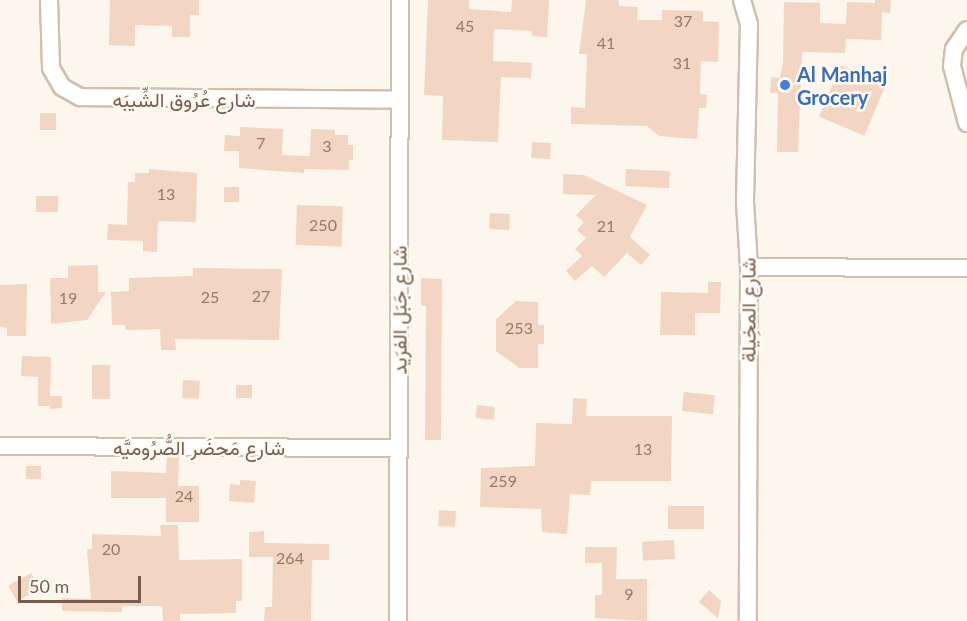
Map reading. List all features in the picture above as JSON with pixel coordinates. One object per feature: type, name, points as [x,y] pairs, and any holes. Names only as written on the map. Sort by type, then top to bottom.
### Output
[{"type":"street","name":"شارع عُرُوق الشِّيبَه","points":[[49,0],[51,68],[62,87],[80,97],[399,100]]},
{"type":"street","name":"شارع جَبَل الفرَيد","points":[[398,621],[400,0]]},
{"type":"street","name":"شارع المخِيلة","points":[[742,0],[749,24],[745,202],[749,267],[748,621]]},
{"type":"street","points":[[967,30],[954,49],[952,66],[967,123]]},
{"type":"street","points":[[749,267],[967,268]]},
{"type":"street","name":"شارع مَحضَر الصُّرُوميَّه","points":[[0,446],[398,448]]},
{"type":"building","points":[[110,0],[199,0],[199,15],[190,15],[190,37],[172,37],[172,26],[135,25],[135,46],[109,45]]},
{"type":"building","points":[[428,0],[469,0],[469,9],[511,12],[512,0],[549,0],[547,37],[532,36],[532,31],[494,29],[493,61],[532,63],[531,78],[501,77],[498,142],[442,140],[443,96],[424,95]]},
{"type":"building","points":[[586,0],[618,0],[619,6],[638,7],[637,20],[662,20],[662,10],[703,11],[703,21],[719,22],[718,62],[701,61],[700,94],[707,95],[706,108],[699,108],[697,139],[659,136],[647,126],[571,124],[571,107],[585,108],[587,54],[579,54]]},
{"type":"building","points":[[875,0],[891,0],[890,13],[882,12],[881,40],[846,39],[845,53],[802,52],[798,152],[777,152],[778,93],[770,93],[771,77],[780,78],[783,63],[784,2],[820,3],[820,23],[846,24],[847,2],[875,3]]},
{"type":"building","points":[[841,65],[886,84],[864,136],[819,117]]},
{"type":"building","points":[[40,113],[56,113],[56,130],[40,130]]},
{"type":"building","points":[[240,127],[283,129],[282,155],[310,156],[311,129],[335,130],[335,135],[348,135],[348,145],[353,145],[353,160],[349,160],[349,170],[304,169],[304,173],[239,168],[239,151],[224,151],[225,135],[240,136]]},
{"type":"building","points":[[532,142],[551,143],[550,159],[531,158]]},
{"type":"building","points":[[149,169],[197,173],[196,222],[158,221],[157,252],[143,251],[143,241],[107,240],[108,224],[127,225],[128,182],[135,182],[135,173],[149,173]]},
{"type":"building","points":[[626,169],[670,171],[669,188],[625,186]]},
{"type":"building","points":[[563,174],[584,175],[647,205],[630,237],[650,255],[641,265],[627,253],[604,277],[592,266],[575,281],[566,271],[582,256],[575,249],[586,238],[577,230],[584,222],[576,215],[596,195],[563,194]]},
{"type":"building","points":[[224,187],[239,187],[239,202],[224,202]]},
{"type":"building","points":[[36,196],[58,196],[58,212],[36,212]]},
{"type":"building","points":[[297,205],[343,207],[342,247],[296,245]]},
{"type":"building","points":[[490,213],[510,214],[509,230],[489,229]]},
{"type":"building","points":[[98,265],[98,292],[106,292],[87,320],[51,324],[50,278],[68,278],[68,266]]},
{"type":"building","points":[[193,268],[282,269],[279,340],[175,339],[176,350],[161,350],[160,329],[126,330],[125,325],[112,325],[111,292],[129,291],[129,278],[193,276]]},
{"type":"building","points":[[421,278],[442,279],[441,440],[425,440],[426,306],[421,305]]},
{"type":"building","points":[[708,282],[721,282],[720,313],[695,313],[695,335],[660,335],[661,292],[708,293]]},
{"type":"building","points":[[27,284],[26,336],[7,336],[7,328],[0,327],[0,285]]},
{"type":"building","points":[[516,301],[538,302],[538,325],[544,325],[544,344],[538,344],[538,368],[519,368],[496,351],[496,319]]},
{"type":"building","points":[[22,356],[51,357],[50,396],[62,396],[62,408],[50,409],[49,399],[49,406],[38,406],[38,377],[21,376]]},
{"type":"building","points":[[92,365],[110,365],[110,399],[92,399]]},
{"type":"building","points":[[183,380],[200,381],[199,399],[182,398]]},
{"type":"building","points":[[236,385],[252,385],[252,398],[236,398]]},
{"type":"building","points":[[684,392],[715,395],[713,414],[682,411]]},
{"type":"building","points":[[573,398],[587,399],[586,416],[672,416],[671,481],[591,481],[590,495],[570,494],[567,534],[542,532],[541,509],[480,507],[481,468],[535,466],[536,423],[572,424]]},
{"type":"building","points":[[477,405],[495,407],[494,420],[476,418]]},
{"type":"building","points":[[167,457],[179,457],[178,486],[199,486],[199,522],[166,522],[166,498],[111,498],[111,471],[166,473]]},
{"type":"building","points":[[26,466],[41,466],[41,479],[26,479]]},
{"type":"building","points":[[240,480],[256,481],[254,503],[229,501],[230,484],[240,485]]},
{"type":"building","points":[[668,506],[704,506],[704,529],[668,529]]},
{"type":"building","points":[[439,510],[456,511],[455,527],[438,526]]},
{"type":"building","points":[[160,525],[178,525],[179,560],[242,559],[242,601],[236,601],[236,613],[180,614],[180,621],[163,621],[162,606],[122,606],[122,612],[62,611],[62,598],[91,599],[87,549],[92,549],[92,534],[161,536]]},
{"type":"building","points":[[264,531],[264,543],[329,544],[329,560],[312,560],[311,621],[264,621],[265,607],[272,607],[273,557],[249,557],[249,532]]},
{"type":"building","points":[[674,540],[675,559],[643,561],[642,542]]},
{"type":"building","points":[[585,547],[617,547],[616,579],[647,579],[647,621],[595,618],[595,595],[602,595],[602,563],[585,563]]},
{"type":"building","points":[[31,573],[40,589],[17,601],[8,586]]},
{"type":"building","points":[[709,590],[721,601],[718,618],[699,602]]},
{"type":"place","name":"Al Manhaj Grocery","points":[[785,85]]}]
